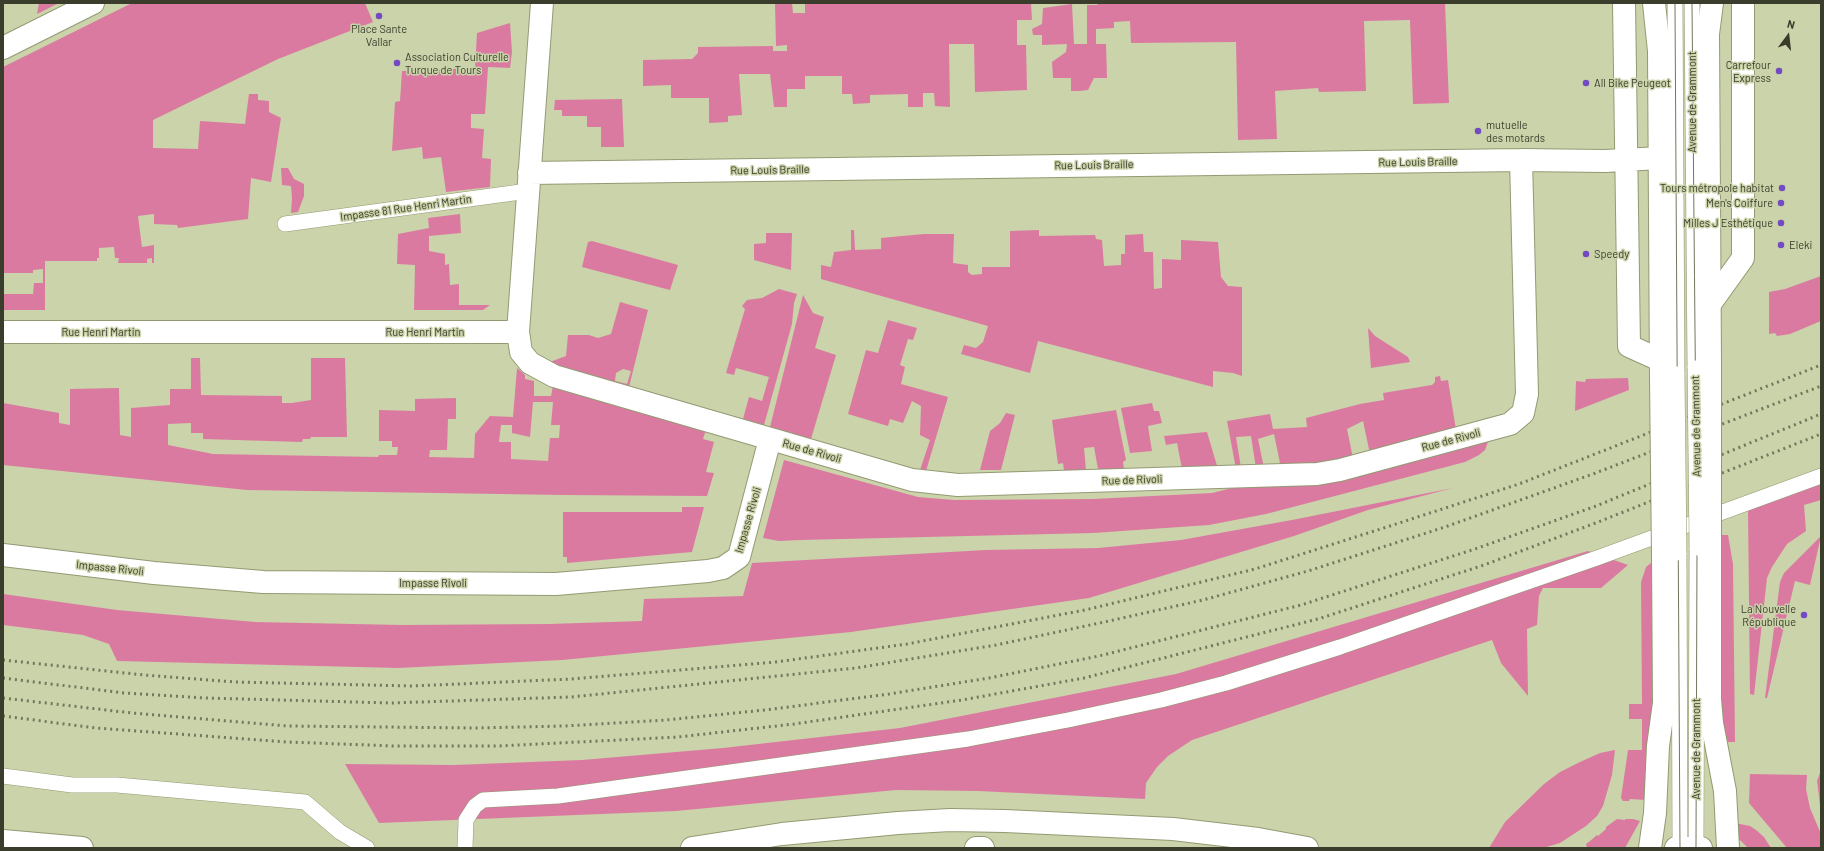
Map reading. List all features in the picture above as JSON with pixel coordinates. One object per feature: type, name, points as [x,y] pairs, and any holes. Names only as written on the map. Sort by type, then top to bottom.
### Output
[{"type":"street","points":[[3,48],[93,3]]},
{"type":"street","points":[[518,332],[542,3]]},
{"type":"street","points":[[1624,3],[1629,346],[1666,371]]},
{"type":"street","name":"Avenue de Grammont","points":[[1650,848],[1656,813],[1658,746],[1664,703],[1671,555],[1658,51],[1654,3]]},
{"type":"street","name":"Avenue de Grammont","points":[[1712,3],[1708,34],[1710,304],[1703,365],[1704,547],[1710,699],[1712,723],[1725,791],[1728,848]]},
{"type":"street","points":[[1710,304],[1743,258],[1743,3]]},
{"type":"street","name":"Rue Louis Braille","points":[[528,182],[1521,160],[1627,160],[1660,158]]},
{"type":"street","name":"Rue de Rivoli","points":[[518,332],[521,352],[530,363],[554,376],[912,480],[958,485],[1297,476],[1317,474],[1340,470],[1510,424],[1523,413],[1527,394],[1521,160]]},
{"type":"street","name":"Rue Henri Martin","points":[[3,332],[518,332]]},
{"type":"street","name":"Impasse Rivoli","points":[[3,555],[154,573],[263,582],[556,584],[708,571],[723,568],[739,557],[770,439]]},
{"type":"street","points":[[692,848],[782,834],[898,823],[950,820],[1006,821],[1173,829],[1235,836],[1307,848]]},
{"type":"street","points":[[3,841],[82,848]]},
{"type":"street","points":[[976,848],[983,848]]},
{"type":"lane","name":"Avenue de Grammont","points":[[1666,371],[1675,3]]},
{"type":"lane","name":"Avenue de Grammont","points":[[1692,3],[1703,365]]},
{"type":"lane","name":"Impasse 81 Rue Henri Martin","points":[[285,224],[528,182]]},
{"type":"lane","points":[[466,848],[466,820],[475,806],[483,800],[558,796],[968,739],[1146,704],[1226,683],[1347,645],[1589,560],[1821,476]]},
{"type":"lane","name":"Avenue de Grammont","points":[[1688,848],[1704,547]]},
{"type":"lane","name":"Avenue de Grammont","points":[[1671,555],[1688,848]]},
{"type":"lane","points":[[3,776],[72,785],[117,786],[304,802],[340,832],[367,848]]},
{"type":"shaded area","points":[[39,3],[59,3],[37,14]]},
{"type":"shaded area","points":[[132,3],[365,3],[373,22],[278,59],[153,120],[153,148],[198,149],[200,121],[245,124],[249,94],[258,94],[258,100],[269,101],[269,112],[281,118],[271,182],[251,178],[248,219],[178,228],[177,225],[154,224],[154,214],[138,216],[142,247],[154,245],[154,263],[152,263],[152,258],[147,259],[147,263],[118,263],[119,258],[115,258],[114,247],[99,248],[99,258],[97,258],[97,261],[45,261],[45,310],[3,310],[3,294],[33,294],[34,283],[43,283],[43,269],[33,270],[33,273],[3,273],[3,67]]},
{"type":"shaded area","points":[[775,3],[792,3],[793,13],[805,13],[805,3],[1031,3],[1032,20],[1017,20],[1017,45],[1026,45],[1027,90],[975,92],[974,44],[949,44],[950,107],[935,106],[934,93],[923,93],[923,107],[908,107],[908,94],[870,95],[870,103],[853,104],[852,94],[842,94],[842,76],[805,76],[805,89],[787,89],[787,107],[774,107],[770,74],[739,74],[742,115],[728,116],[728,122],[709,123],[709,98],[671,98],[671,85],[643,86],[643,60],[692,59],[698,53],[698,47],[773,46],[773,51],[787,51],[787,45],[776,46]]},
{"type":"shaded area","points":[[1099,3],[1445,3],[1449,103],[1413,104],[1410,20],[1364,21],[1366,91],[1319,92],[1318,88],[1275,91],[1277,139],[1238,140],[1236,42],[1131,43],[1130,21],[1114,22],[1114,28],[1096,29],[1096,44],[1106,44],[1107,78],[1094,78],[1088,90],[1071,91],[1071,78],[1053,78],[1052,62],[1066,52],[1067,44],[1042,45],[1042,35],[1033,35],[1032,29],[1042,24],[1043,8],[1072,4],[1074,44],[1087,44],[1087,5],[1097,5]]},
{"type":"shaded area","points":[[510,23],[512,52],[510,68],[488,67],[485,114],[471,114],[471,128],[484,129],[482,158],[491,159],[490,187],[446,192],[441,157],[423,159],[422,147],[392,151],[395,102],[400,101],[402,71],[475,68],[477,33]]},
{"type":"shaded area","points":[[622,99],[624,147],[601,147],[601,127],[587,127],[587,116],[562,116],[562,110],[554,110],[555,100]]},
{"type":"shaded area","points":[[281,168],[288,168],[294,179],[304,184],[304,196],[298,212],[291,213],[291,186],[282,185]]},
{"type":"shaded area","points":[[460,214],[461,233],[429,236],[429,251],[445,254],[445,265],[449,264],[450,285],[459,284],[459,305],[490,305],[483,310],[414,310],[415,265],[397,264],[398,234],[429,228],[428,218]]},
{"type":"shaded area","points":[[851,230],[854,230],[855,250],[881,249],[881,238],[924,234],[954,234],[953,263],[968,265],[968,272],[972,275],[982,274],[982,267],[1010,267],[1010,231],[1039,230],[1039,236],[1095,235],[1096,239],[1102,240],[1104,266],[1121,265],[1121,254],[1125,254],[1125,235],[1143,234],[1144,252],[1153,252],[1154,289],[1162,288],[1162,259],[1181,260],[1181,240],[1218,242],[1221,277],[1228,286],[1242,287],[1242,376],[1233,373],[1213,371],[1213,387],[1038,341],[1030,373],[961,354],[964,345],[976,348],[983,342],[988,326],[821,279],[821,265],[831,267],[834,252],[851,250]]},
{"type":"shaded area","points":[[766,233],[792,233],[791,270],[754,260],[754,244],[766,243]]},
{"type":"shaded area","points":[[592,241],[678,265],[670,290],[582,267],[588,242]]},
{"type":"shaded area","points":[[1821,276],[1821,321],[1790,334],[1777,336],[1775,333],[1769,334],[1769,292],[1785,289]]},
{"type":"shaded area","points":[[779,289],[797,294],[794,303],[792,324],[764,425],[743,419],[749,397],[762,401],[769,377],[736,368],[734,375],[726,373],[745,309],[742,306],[747,300],[762,298]]},
{"type":"shaded area","points":[[803,295],[813,313],[824,317],[815,348],[836,355],[811,439],[770,427]]},
{"type":"shaded area","points":[[620,302],[648,310],[629,387],[544,364],[566,356],[568,335],[589,335],[598,338],[611,334]],"holes":[[[623,369],[631,371],[627,384],[615,381],[616,373]]]},
{"type":"shaded area","points":[[888,320],[917,328],[913,340],[908,339],[900,365],[905,367],[901,384],[948,397],[926,471],[920,470],[930,440],[920,435],[921,406],[912,401],[903,423],[890,419],[888,426],[848,414],[866,350],[878,353]]},
{"type":"shaded area","points":[[1368,328],[1375,336],[1408,357],[1410,362],[1371,368]]},
{"type":"shaded area","points":[[191,358],[200,358],[201,395],[282,396],[282,403],[311,400],[311,358],[345,358],[347,437],[311,437],[310,439],[303,439],[302,442],[203,439],[203,433],[191,433],[191,423],[168,424],[168,445],[213,454],[378,457],[379,455],[397,455],[398,447],[392,447],[392,441],[379,441],[379,410],[415,411],[415,399],[456,398],[456,419],[448,419],[447,450],[430,450],[429,457],[474,458],[475,434],[490,416],[513,417],[517,368],[525,375],[525,379],[534,381],[534,396],[551,396],[553,386],[706,430],[703,439],[714,442],[706,472],[714,473],[707,496],[563,495],[247,490],[3,465],[3,403],[59,413],[59,423],[70,425],[70,389],[119,388],[120,435],[131,437],[131,408],[170,405],[170,389],[191,389]],"holes":[[[533,402],[553,402],[551,425],[560,425],[559,438],[550,438],[548,461],[511,459],[511,442],[499,442],[501,425],[512,425],[512,433],[530,437]]]},
{"type":"shaded area","points":[[1440,376],[1441,381],[1448,380],[1456,430],[1370,454],[1363,421],[1347,429],[1353,458],[1281,468],[1274,434],[1258,439],[1264,468],[1256,468],[1251,436],[1236,437],[1241,468],[1236,469],[1227,421],[1270,414],[1273,429],[1307,427],[1306,418],[1360,404],[1384,400],[1383,393],[1432,385],[1435,382],[1435,377]]},
{"type":"shaded area","points":[[1628,378],[1629,390],[1575,411],[1576,381],[1585,382],[1586,379]]},
{"type":"shaded area","points":[[1152,403],[1154,411],[1159,411],[1162,423],[1148,426],[1152,451],[1130,453],[1121,408]]},
{"type":"shaded area","points":[[1116,410],[1126,460],[1123,462],[1124,469],[1098,469],[1094,447],[1084,448],[1086,470],[1064,470],[1063,463],[1058,464],[1052,420]]},
{"type":"shaded area","points":[[1006,413],[1015,415],[1001,470],[980,470],[990,431],[1000,423]]},
{"type":"shaded area","points":[[1207,432],[1218,469],[1182,469],[1177,443],[1166,445],[1164,436]]},
{"type":"shaded area","points":[[1488,442],[1485,450],[1479,455],[1465,462],[1266,514],[1209,525],[1093,533],[779,541],[763,538],[784,460],[918,497],[954,500],[1093,499],[1212,493],[1236,487],[1318,485]]},
{"type":"shaded area","points":[[1821,483],[1821,500],[1804,505],[1806,531],[1787,544],[1772,567],[1767,578],[1754,695],[1750,694],[1748,509]]},
{"type":"shaded area","points":[[1453,488],[1368,510],[1294,536],[1089,598],[851,632],[562,660],[398,668],[117,661],[109,644],[83,635],[3,625],[3,594],[117,610],[255,622],[402,625],[549,624],[642,621],[644,599],[743,596],[752,563],[986,550],[1098,548],[1181,540]]},
{"type":"shaded area","points":[[682,507],[704,507],[692,552],[567,563],[567,557],[563,557],[563,512],[682,512]]},
{"type":"shaded area","points":[[1717,535],[1728,535],[1733,564],[1735,742],[1728,742],[1722,724]]},
{"type":"shaded area","points":[[1821,536],[1810,585],[1795,581],[1767,698],[1765,698],[1780,582],[1784,573]]},
{"type":"shaded area","points":[[1588,551],[1628,565],[1601,588],[1543,588],[1539,596],[1537,625],[1527,629],[1528,696],[1501,663],[1492,640],[1192,740],[1168,756],[1157,767],[1146,783],[1145,799],[978,791],[896,790],[676,811],[379,823],[345,764],[454,765],[582,760],[723,748],[900,728],[1176,674]]},
{"type":"shaded area","points":[[1656,562],[1654,671],[1647,800],[1630,799],[1629,801],[1623,801],[1621,798],[1628,750],[1642,750],[1642,719],[1629,719],[1629,704],[1642,704],[1641,582],[1646,567],[1651,563]]},
{"type":"shaded area","points":[[1615,750],[1612,775],[1603,806],[1597,816],[1586,826],[1560,843],[1543,848],[1489,848],[1505,822],[1544,784],[1560,772],[1580,762],[1600,753]]},
{"type":"shaded area","points":[[1821,770],[1821,813],[1817,781]]},
{"type":"shaded area","points":[[1750,774],[1807,775],[1806,789],[1810,808],[1821,834],[1821,848],[1787,848],[1749,803]]},
{"type":"shaded area","points":[[1617,819],[1633,819],[1640,821],[1625,848],[1587,848],[1586,844],[1597,835],[1598,836],[1606,829],[1606,827]]},
{"type":"shaded area","points":[[1735,823],[1750,826],[1756,830],[1764,837],[1771,848],[1748,848],[1737,837]]},
{"type":"tram line","points":[[1675,3],[1680,848]]},
{"type":"tram line","points":[[1692,3],[1697,548],[1696,848]]},
{"type":"railway","points":[[3,660],[144,675],[235,682],[412,686],[572,679],[776,662],[907,644],[1085,610],[1255,569],[1519,484],[1821,365]]},
{"type":"railway","points":[[3,678],[124,693],[206,698],[391,703],[571,697],[856,668],[996,645],[1109,621],[1203,600],[1308,571],[1445,527],[1593,474],[1821,386]]},
{"type":"railway","points":[[3,698],[132,713],[288,726],[476,728],[565,726],[666,720],[765,710],[889,694],[989,678],[1099,656],[1301,605],[1475,549],[1596,506],[1821,414]]},
{"type":"railway","points":[[3,716],[96,728],[287,742],[394,746],[499,746],[678,737],[794,724],[962,700],[1084,678],[1318,619],[1484,565],[1593,524],[1821,434]]},
{"type":"place","name":"Place Sante Vallar","points":[[379,16]]},
{"type":"place","name":"Association Culturelle Turque de Tours","points":[[397,63]]},
{"type":"place","name":"Carrefour Express","points":[[1779,71]]},
{"type":"place","name":"All Bike Peugeot","points":[[1586,83]]},
{"type":"place","name":"mutuelle des motards","points":[[1478,131]]},
{"type":"place","name":"Tours métropole habitat","points":[[1782,188]]},
{"type":"place","name":"Men's Coiffure","points":[[1781,203]]},
{"type":"place","name":"Milles J Esthétique","points":[[1781,223]]},
{"type":"place","name":"Eleki","points":[[1781,245]]},
{"type":"place","name":"Speedy","points":[[1586,254]]},
{"type":"place","name":"La Nouvelle République","points":[[1804,615]]}]
